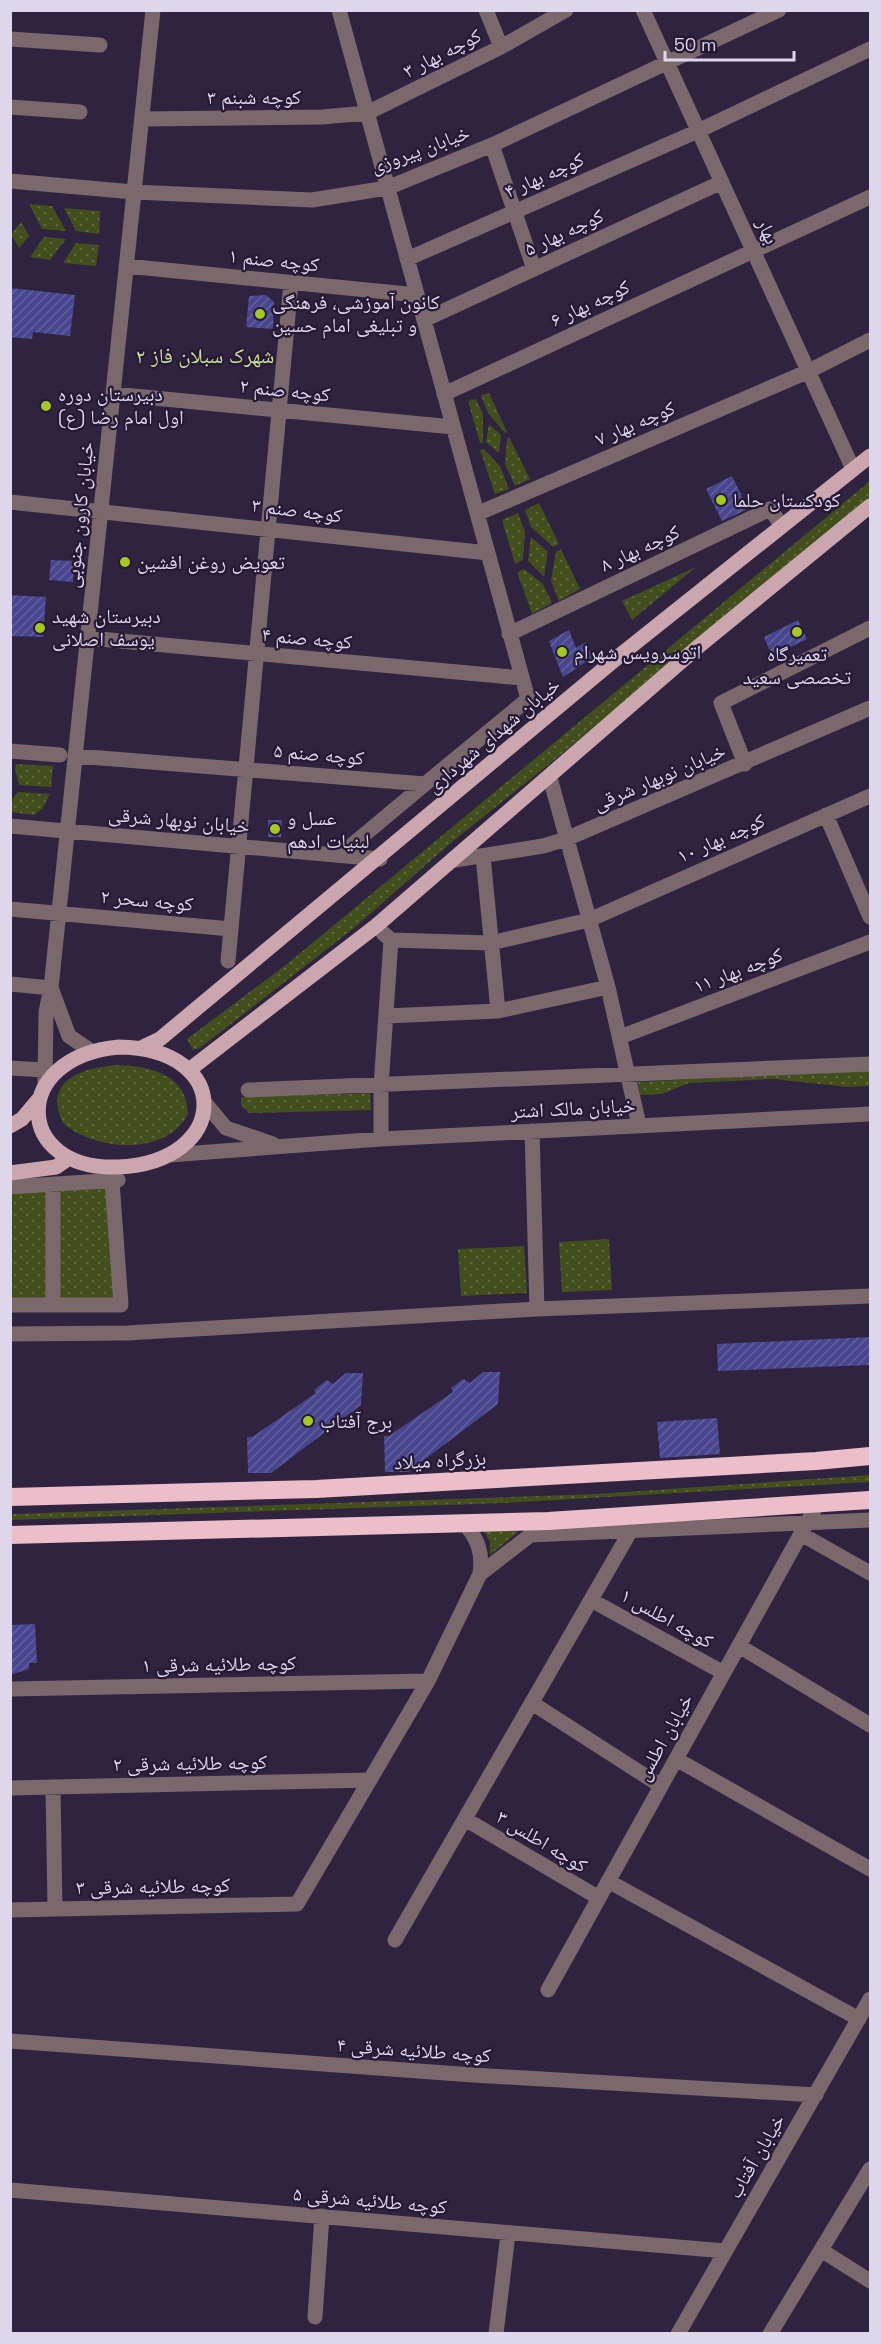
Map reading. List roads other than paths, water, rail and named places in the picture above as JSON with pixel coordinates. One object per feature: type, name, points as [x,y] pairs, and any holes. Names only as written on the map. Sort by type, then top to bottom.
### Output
[{"type":"highway","name":"بزرگراه میلاد","points":[[10,1497],[316,1489],[870,1456]]},
{"type":"highway","points":[[10,1535],[548,1521],[870,1500]]},
{"type":"main road","name":"خیابان شهدای شهرداری","points":[[143,1047],[160,1039],[380,859],[624,652],[870,456]]},
{"type":"main road","points":[[189,1070],[376,926],[550,778],[699,646],[870,506]]},
{"type":"main road","points":[[119,1047],[143,1047],[170,1056],[189,1070],[200,1085],[206,1104],[204,1115],[194,1134],[185,1145],[169,1155],[115,1176],[100,1166],[69,1158],[55,1147],[42,1131],[37,1113],[44,1076],[66,1062],[91,1051],[119,1047]]},
{"type":"main road","points":[[10,1126],[22,1119],[38,1100]]},
{"type":"main road","points":[[10,1173],[56,1167],[69,1158]]},
{"type":"street","name":"خیابان کارون جنوبی","points":[[44,1076],[46,1012],[51,988],[68,831],[68,756],[88,638],[153,10]]},
{"type":"street","points":[[339,10],[453,427],[479,513],[528,699],[340,855]]},
{"type":"street","points":[[486,10],[501,47]]},
{"type":"street","name":"کوچه بهار ۳","points":[[367,113],[501,47],[566,10]]},
{"type":"street","name":"بهار","points":[[643,10],[853,470]]},
{"type":"street","name":"خیابان پیروزی","points":[[10,180],[134,192],[312,200],[387,188],[492,145],[779,10]]},
{"type":"street","points":[[10,39],[100,45]]},
{"type":"street","name":"کوچه بهار ۴","points":[[407,259],[698,131],[870,49]]},
{"type":"street","points":[[10,107],[80,112]]},
{"type":"street","name":"کوچه شبنم ۳","points":[[142,119],[322,117],[367,113]]},
{"type":"street","points":[[492,145],[534,269]]},
{"type":"street","name":"کوچه بهار ۵","points":[[424,321],[722,182]]},
{"type":"street","name":"کوچه بهار ۶","points":[[444,394],[753,249],[870,197]]},
{"type":"street","name":"کوچه صنم ۱","points":[[126,266],[417,295]]},
{"type":"street","points":[[228,961],[291,283]]},
{"type":"street","name":"کوچه بهار ۷","points":[[479,513],[809,371],[870,340]]},
{"type":"street","name":"کوچه صنم ۲","points":[[113,394],[453,427]]},
{"type":"street","name":"کوچه صنم ۳","points":[[10,502],[101,509],[488,554]]},
{"type":"street","name":"کوچه بهار ۸","points":[[510,633],[770,509],[782,526]]},
{"type":"street","points":[[745,764],[721,703],[870,628]]},
{"type":"street","name":"کوچه صنم ۴","points":[[88,638],[522,678]]},
{"type":"street","name":"خیابان نوبهار شرقی","points":[[455,860],[566,839],[745,764],[870,708]]},
{"type":"street","name":"کوچه صنم ۵","points":[[10,751],[425,784]]},
{"type":"street","points":[[550,778],[608,987],[630,1076],[639,1125]]},
{"type":"street","name":"کوچه بهار ۱۰","points":[[391,940],[491,943],[589,920],[870,796]]},
{"type":"street","points":[[826,815],[870,917]]},
{"type":"street","name":"خیابان نوبهار شرقی","points":[[10,826],[380,859]]},
{"type":"street","points":[[483,856],[498,1011]]},
{"type":"street","name":"کوچه سحر ۲","points":[[10,909],[231,928]]},
{"type":"street","points":[[376,926],[391,940],[381,1086],[381,1139]]},
{"type":"street","name":"کوچه بهار ۱۱","points":[[620,1037],[870,942]]},
{"type":"street","points":[[10,984],[51,988]]},
{"type":"street","points":[[386,1016],[498,1011],[608,987]]},
{"type":"street","name":"خیابان کارون جنوبی","points":[[51,988],[69,1036],[91,1051]]},
{"type":"street","points":[[248,1090],[630,1076],[870,1064]]},
{"type":"street","points":[[10,1068],[44,1076]]},
{"type":"street","name":"خیابان مالک اشتر","points":[[206,1104],[226,1128],[278,1146]]},
{"type":"street","name":"خیابان مالک اشتر","points":[[169,1155],[381,1139],[870,1114]]},
{"type":"street","points":[[532,1131],[537,1309]]},
{"type":"street","points":[[115,1176],[127,1333]]},
{"type":"street","points":[[10,1187],[115,1176]]},
{"type":"street","points":[[10,1305],[121,1305],[115,1176]]},
{"type":"street","points":[[53,1184],[53,1305]]},
{"type":"street","points":[[10,1334],[127,1333],[537,1309],[870,1296]]},
{"type":"street","name":"خیابان اطلس","points":[[548,1990],[818,1503]]},
{"type":"street","points":[[530,1535],[804,1528],[870,1520]]},
{"type":"street","points":[[480,1574],[548,1521]]},
{"type":"street","points":[[370,1780],[428,1681],[480,1574],[482,1557],[479,1546],[463,1522]]},
{"type":"street","points":[[804,1528],[870,1573]]},
{"type":"street","points":[[395,1940],[630,1532]]},
{"type":"street","name":"کوچه اطلس ۱","points":[[591,1600],[724,1673]]},
{"type":"street","points":[[739,1646],[870,1725]]},
{"type":"street","name":"کوچه طلائیه شرقی ۱","points":[[10,1689],[428,1681]]},
{"type":"street","points":[[532,1703],[661,1786]]},
{"type":"street","points":[[676,1759],[870,1869]]},
{"type":"street","name":"کوچه طلائیه شرقی ۲","points":[[10,1788],[370,1780]]},
{"type":"street","name":"کوچه طلائیه شرقی ۳","points":[[10,1910],[297,1905],[370,1780]]},
{"type":"street","points":[[53,1787],[55,1909]]},
{"type":"street","name":"کوچه اطلس ۳","points":[[465,1819],[598,1899]]},
{"type":"street","points":[[608,1881],[859,2019]]},
{"type":"street","name":"خیابان آفتاب","points":[[678,2334],[870,2000]]},
{"type":"street","name":"کوچه طلائیه شرقی ۴","points":[[10,2041],[461,2074],[816,2095]]},
{"type":"street","points":[[770,2334],[870,2169]]},
{"type":"street","name":"کوچه طلائیه شرقی ۵","points":[[10,2190],[725,2251]]},
{"type":"street","points":[[315,2317],[322,2216]]},
{"type":"street","points":[[496,2334],[508,2234]]},
{"type":"street","points":[[821,2250],[870,2281]]},
{"type":"place","name":"کانون آموزشی، فرهنگی و تبلیغی امام حسین","points":[[260,314]]},
{"type":"place","name":"دبیرستان دوره اول امام رضا (ع)","points":[[46,406]]},
{"type":"place","name":"کودکستان حلما","points":[[721,500]]},
{"type":"place","name":"تعویض روغن افشین","points":[[125,562]]},
{"type":"place","name":"دبیرستان شهید یوسف اصلانی","points":[[40,628]]},
{"type":"place","name":"تعمیرگاه تخصصی سعید","points":[[797,632]]},
{"type":"place","name":"اتوسرویس شهرام","points":[[562,652]]},
{"type":"place","name":"عسل و لبنیات ادهم","points":[[275,829]]},
{"type":"place","name":"برج آفتاب","points":[[308,1421]]},
{"type":"district","name":"شهرک سبلان فاز ۲","points":[[205,355]]}]
